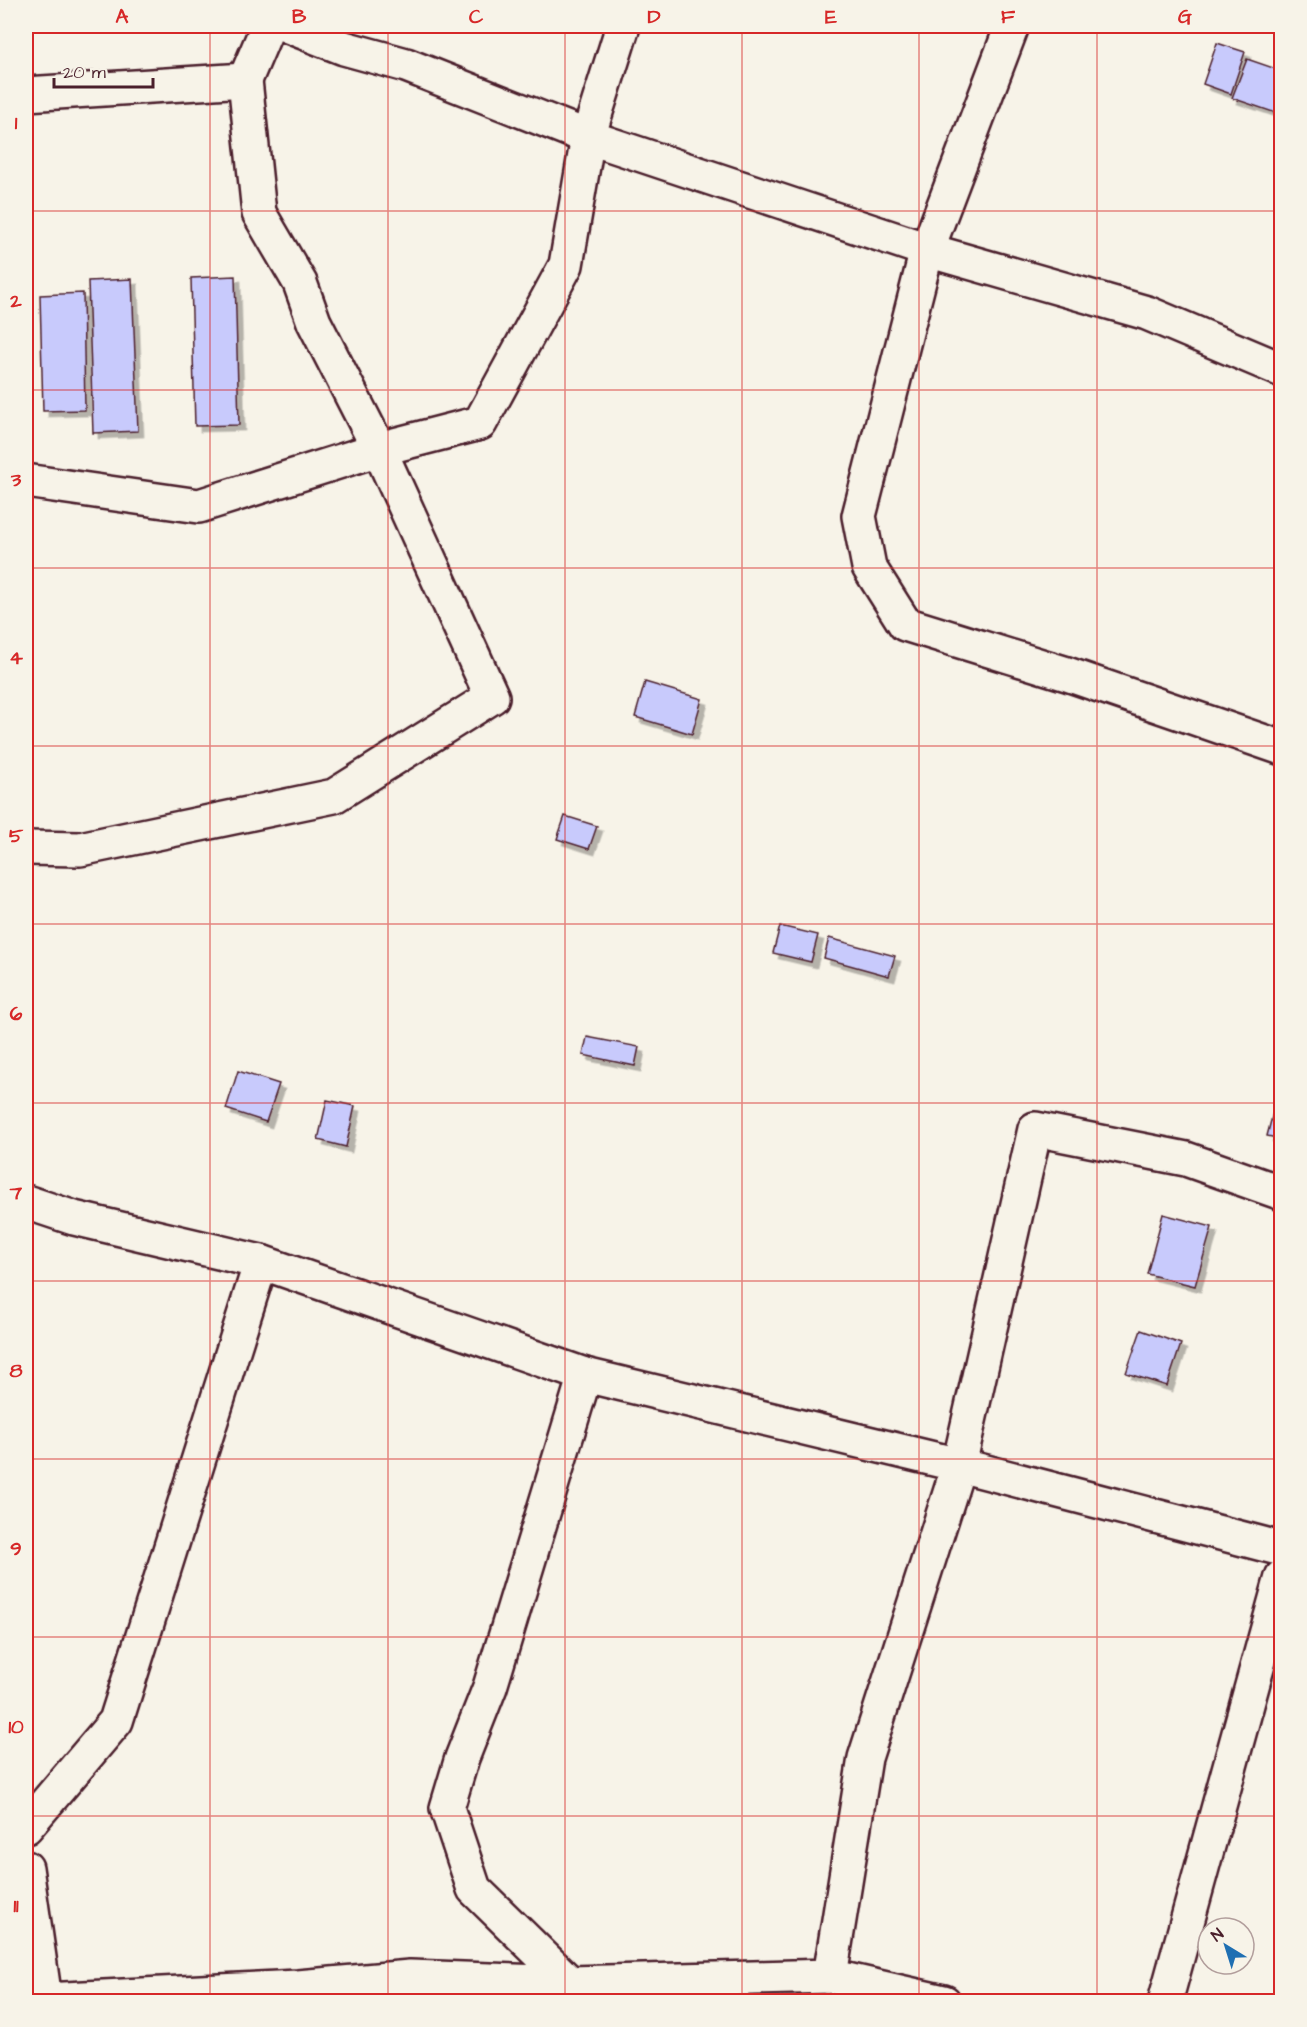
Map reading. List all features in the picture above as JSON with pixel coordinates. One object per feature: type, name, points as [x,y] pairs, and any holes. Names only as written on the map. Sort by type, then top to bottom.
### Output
[{"type":"street","points":[[26,848],[80,849],[334,796],[492,697],[379,449],[314,322],[300,283],[259,213],[245,80],[268,26]]},
{"type":"street","points":[[288,26],[344,48],[406,65],[588,137],[927,250],[1147,313],[1281,370]]},
{"type":"street","points":[[26,481],[199,506],[379,449],[480,423],[566,265],[588,137],[623,26]]},
{"type":"street","points":[[1012,26],[927,250],[859,516],[869,567],[905,624],[1067,674],[1281,748]]},
{"type":"street","points":[[26,94],[245,80]]},
{"type":"street","points":[[830,1976],[865,1758],[959,1465],[1035,1130],[1186,1159],[1281,1193]]},
{"type":"street","points":[[26,1202],[74,1218],[261,1262],[585,1375],[959,1465],[1281,1549]]},
{"type":"street","points":[[26,1827],[116,1721],[261,1262]]},
{"type":"street","points":[[571,1992],[474,1889],[447,1808],[462,1758],[490,1687],[585,1375]]},
{"type":"street","points":[[1165,2001],[1281,1577]]},
{"type":"street","points":[[26,1868],[35,2000],[298,1987],[410,1977],[571,1992],[830,1976],[944,2001]]},
{"type":"building","points":[[1217,43],[1245,52],[1231,94],[1203,84]]},
{"type":"building","points":[[1247,59],[1282,71],[1282,115],[1232,98]]},
{"type":"building","points":[[235,276],[239,425],[195,426],[191,278]]},
{"type":"building","points":[[132,279],[138,431],[93,433],[88,281]]},
{"type":"building","points":[[83,293],[85,410],[43,411],[40,295]]},
{"type":"building","points":[[645,682],[702,699],[692,734],[635,717]]},
{"type":"building","points":[[565,816],[597,826],[589,849],[557,839]]},
{"type":"building","points":[[780,926],[818,935],[811,962],[773,953]]},
{"type":"building","points":[[829,938],[895,956],[889,976],[824,958]]},
{"type":"building","points":[[587,1037],[639,1047],[635,1066],[583,1055]]},
{"type":"building","points":[[238,1071],[279,1084],[266,1122],[226,1109]]},
{"type":"building","points":[[327,1100],[355,1106],[346,1147],[318,1140]]},
{"type":"building","points":[[1275,1105],[1282,1107],[1282,1139],[1267,1136]]},
{"type":"building","points":[[1163,1214],[1212,1227],[1195,1286],[1147,1274]]},
{"type":"building","points":[[1141,1330],[1181,1344],[1167,1386],[1126,1373]]}]
